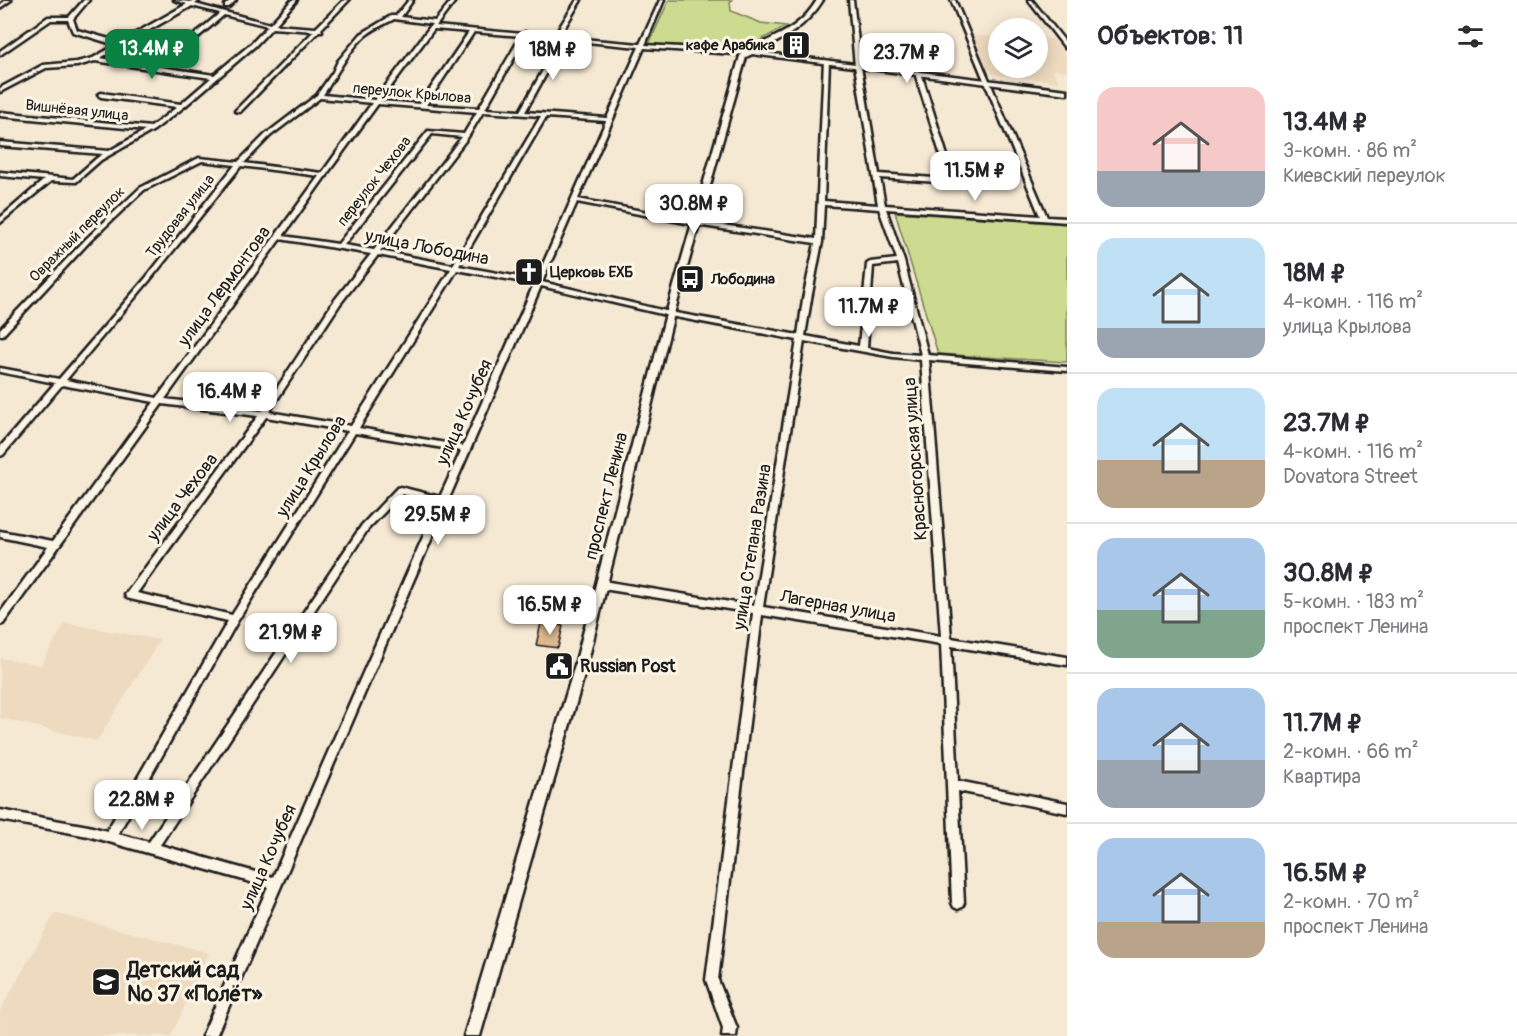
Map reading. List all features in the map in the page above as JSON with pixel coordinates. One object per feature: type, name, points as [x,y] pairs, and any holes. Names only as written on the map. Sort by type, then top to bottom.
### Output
[{"type":"main road","points":[[750,53],[798,25],[820,0]]},
{"type":"main road","points":[[750,53],[1067,92]]},
{"type":"main road","name":"проспект Ленина","points":[[472,1036],[603,585],[670,314],[741,63],[744,56],[750,53]]},
{"type":"street","points":[[0,7],[9,0]]},
{"type":"street","points":[[70,19],[87,0]]},
{"type":"street","points":[[176,0],[272,26],[320,30]]},
{"type":"street","points":[[0,90],[45,66],[77,64],[95,59],[198,0]]},
{"type":"street","points":[[227,6],[234,0]]},
{"type":"street","points":[[0,174],[74,182],[110,153],[152,129],[182,106],[254,45],[295,0]]},
{"type":"street","points":[[238,111],[347,0]]},
{"type":"street","name":"Трудовая улица","points":[[0,453],[147,280],[239,164],[268,135],[319,96],[336,72],[340,62],[363,35],[388,18],[398,17],[411,0]]},
{"type":"street","name":"улица Лермонтова","points":[[0,621],[403,65],[454,0]]},
{"type":"street","points":[[556,37],[579,0]]},
{"type":"street","name":"улица Кочубея","points":[[209,1036],[662,0]]},
{"type":"street","points":[[851,0],[858,66]]},
{"type":"street","points":[[953,0],[1044,218]]},
{"type":"street","points":[[1030,0],[1067,47]]},
{"type":"street","points":[[70,19],[75,32],[123,43],[181,49],[223,13]]},
{"type":"street","points":[[398,17],[473,30],[643,46],[750,53]]},
{"type":"street","points":[[0,53],[50,18],[70,19]]},
{"type":"street","points":[[422,106],[473,30]]},
{"type":"street","name":"улица Чехова","points":[[234,619],[129,595],[264,414],[337,303],[465,136],[525,34]]},
{"type":"street","points":[[522,112],[564,38]]},
{"type":"street","points":[[95,59],[215,77]]},
{"type":"street","name":"улица Степана Разина","points":[[729,1036],[730,1028],[712,980],[758,610],[801,338],[819,242],[826,61]]},
{"type":"street","name":"Красногорская улица","points":[[858,66],[882,208],[901,261],[925,357],[946,642],[958,903]]},
{"type":"street","points":[[877,176],[952,181],[918,73]]},
{"type":"street","points":[[101,95],[182,106]]},
{"type":"street","name":"переулок Крылова","points":[[319,96],[377,103],[610,120]]},
{"type":"street","name":"Вишнёвая улица","points":[[0,114],[152,129]]},
{"type":"street","name":"улица Крылова","points":[[110,837],[234,619],[454,269],[545,114]]},
{"type":"street","name":"переулок Чехова","points":[[340,246],[430,132],[465,136]]},
{"type":"street","points":[[0,144],[110,153]]},
{"type":"street","name":"Овражный переулок","points":[[0,333],[88,240],[142,189],[201,159],[325,175]]},
{"type":"street","points":[[0,184],[11,175]]},
{"type":"street","points":[[0,221],[49,178]]},
{"type":"street","points":[[575,200],[696,223],[819,242]]},
{"type":"street","points":[[821,203],[1067,220]]},
{"type":"street","name":"улица Лободина","points":[[278,237],[340,246],[538,283],[670,314],[863,350],[1066,372]]},
{"type":"street","points":[[863,350],[870,264],[901,261]]},
{"type":"street","points":[[0,370],[160,401],[264,414],[466,449]]},
{"type":"street","points":[[152,849],[365,527],[400,490],[443,501]]},
{"type":"street","points":[[0,534],[55,545]]},
{"type":"street","name":"Лагерная улица","points":[[603,585],[1067,661]]},
{"type":"street","points":[[953,785],[1067,808]]},
{"type":"street","points":[[0,815],[110,837],[275,883]]},
{"type":"shaded area","points":[[971,35],[988,36],[988,70]]},
{"type":"shaded area","points":[[1048,39],[1053,39],[1067,57],[1067,71],[1053,70],[1059,82],[1026,78],[1048,78]]},
{"type":"shaded area","points":[[65,623],[160,640],[97,741],[0,718],[0,658],[41,665]]},
{"type":"shaded area","name":"Детский сад № 37 «Полёт»","points":[[55,913],[209,953],[171,1036],[0,1036],[0,1011]]},
{"type":"green space","points":[[669,0],[733,0],[730,1],[731,11],[761,23],[786,26],[745,49],[649,44]]},
{"type":"green space","points":[[895,212],[1067,224],[1067,362],[938,354]]},
{"type":"building","points":[[541,623],[563,626],[558,648],[536,645]]},
{"type":"place","name":"кафе Арабика","points":[[796,45]]},
{"type":"place","name":"Церковь ЕХБ","points":[[529,272]]},
{"type":"place","name":"Лободина","points":[[690,279]]},
{"type":"place","name":"Russian Post","points":[[559,666]]},
{"type":"place","name":"Детский сад № 37 «Полёт»","points":[[106,982]]}]
